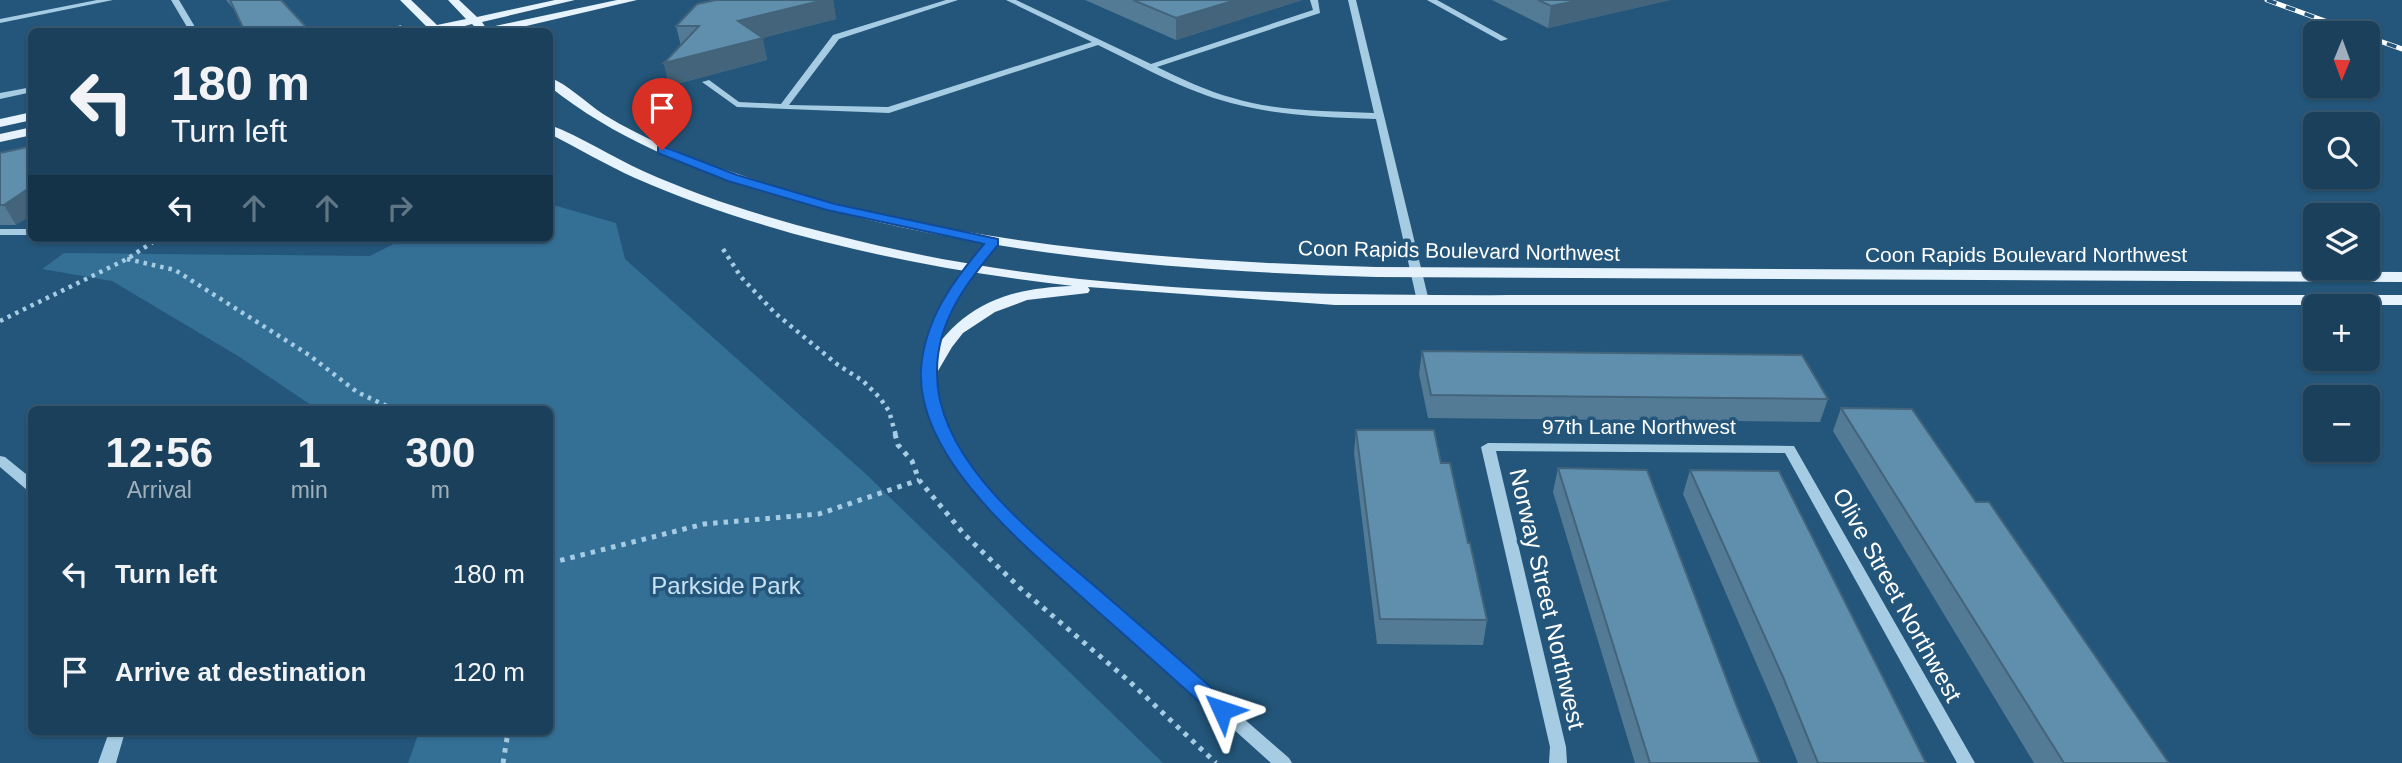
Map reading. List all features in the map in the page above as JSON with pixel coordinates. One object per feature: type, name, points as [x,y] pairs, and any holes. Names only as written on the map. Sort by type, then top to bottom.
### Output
[{"type":"main road","points":[[405,0],[435,28]]},
{"type":"main road","points":[[453,0],[482,28]]},
{"type":"main road","points":[[445,28],[570,0]]},
{"type":"main road","points":[[498,28],[632,0]]},
{"type":"main road","name":"Coon Rapids Boulevard Northwest","points":[[553,84],[578,104],[641,140],[733,178],[855,214],[993,242],[1171,263],[1299,271],[2402,277]]},
{"type":"main road","points":[[0,123],[28,117]]},
{"type":"main road","name":"Coon Rapids Boulevard Northwest","points":[[553,131],[649,180],[696,198],[757,218],[886,251],[973,267],[1205,292],[1335,300],[1423,301],[2402,300]]},
{"type":"main road","points":[[0,138],[28,132]]},
{"type":"main road","points":[[929,372],[946,342],[964,325],[986,310],[1018,298],[1058,290],[1205,292]]},
{"type":"street","points":[[0,22],[109,0]]},
{"type":"street","points":[[175,0],[192,28]]},
{"type":"street","points":[[783,107],[836,37],[954,0]]},
{"type":"street","points":[[1010,0],[1206,92],[1262,108],[1324,116],[1380,116]]},
{"type":"street","points":[[1150,67],[1317,11],[1314,0]]},
{"type":"street","points":[[1352,0],[1423,301]]},
{"type":"street","points":[[1431,0],[1504,39]]},
{"type":"street","points":[[706,82],[737,104],[889,110],[1100,42]]},
{"type":"street","points":[[0,96],[28,90]]},
{"type":"street","points":[[0,232],[28,232]]},
{"type":"street","points":[[993,242],[958,284],[937,327],[929,372],[938,420],[953,450],[987,497],[1041,550],[1283,763]]},
{"type":"street","name":"97th Lane Northwest","points":[[1488,447],[1789,449]]},
{"type":"street","name":"Norway Street Northwest","points":[[1488,447],[1558,747],[1558,763]]},
{"type":"street","name":"Olive Street Northwest","points":[[1789,449],[1966,763]]},
{"type":"street","points":[[0,460],[28,484]]},
{"type":"street","points":[[107,763],[116,735]]},
{"type":"path","points":[[0,321],[127,259],[153,242]]},
{"type":"path","points":[[723,249],[741,277],[775,313],[838,365],[863,381],[880,398],[890,411],[898,445],[912,461],[919,480],[964,534],[1020,588],[1129,681],[1216,763]]},
{"type":"path","points":[[127,259],[175,270],[309,355],[357,392],[387,406]]},
{"type":"path","points":[[553,562],[704,524],[819,514],[919,480]]},
{"type":"path","points":[[503,763],[508,735]]},
{"type":"green space","name":"Parkside Park","points":[[553,205],[616,223],[625,259],[867,475],[1163,763],[408,763],[418,735],[553,735],[553,406],[313,406],[238,356],[112,281],[42,269],[64,253],[370,256],[397,242],[553,242]]},
{"type":"building","points":[[230,0],[281,0],[307,28],[243,28]]},
{"type":"building","points":[[716,0],[824,0],[738,21],[763,38],[664,63],[699,26],[676,26],[697,4]]},
{"type":"building","points":[[1133,0],[1236,0],[1176,18]]},
{"type":"building","points":[[1538,0],[1581,0],[1551,6]]},
{"type":"building","points":[[28,147],[28,189],[4,205],[0,205],[0,153]]},
{"type":"building","points":[[1422,351],[1802,355],[1828,399],[1431,395]]},
{"type":"building","points":[[1841,408],[1912,409],[1976,502],[1989,502],[2169,763],[2064,763]]},
{"type":"building","points":[[1356,430],[1434,430],[1441,463],[1450,463],[1487,620],[1380,619]]},
{"type":"building","points":[[1558,468],[1647,470],[1760,763],[1650,763]]},
{"type":"building","points":[[1690,470],[1779,471],[1926,763],[1818,763],[1783,677]]},
{"type":"railway","points":[[2267,0],[2325,21]]},
{"type":"railway","points":[[2380,41],[2402,49]]},
{"type":"route","points":[[662,150],[733,178],[832,208],[993,242],[958,284],[937,327],[931,347],[929,372],[930,392],[938,420],[953,450],[987,497],[1041,550],[1222,710]]}]
